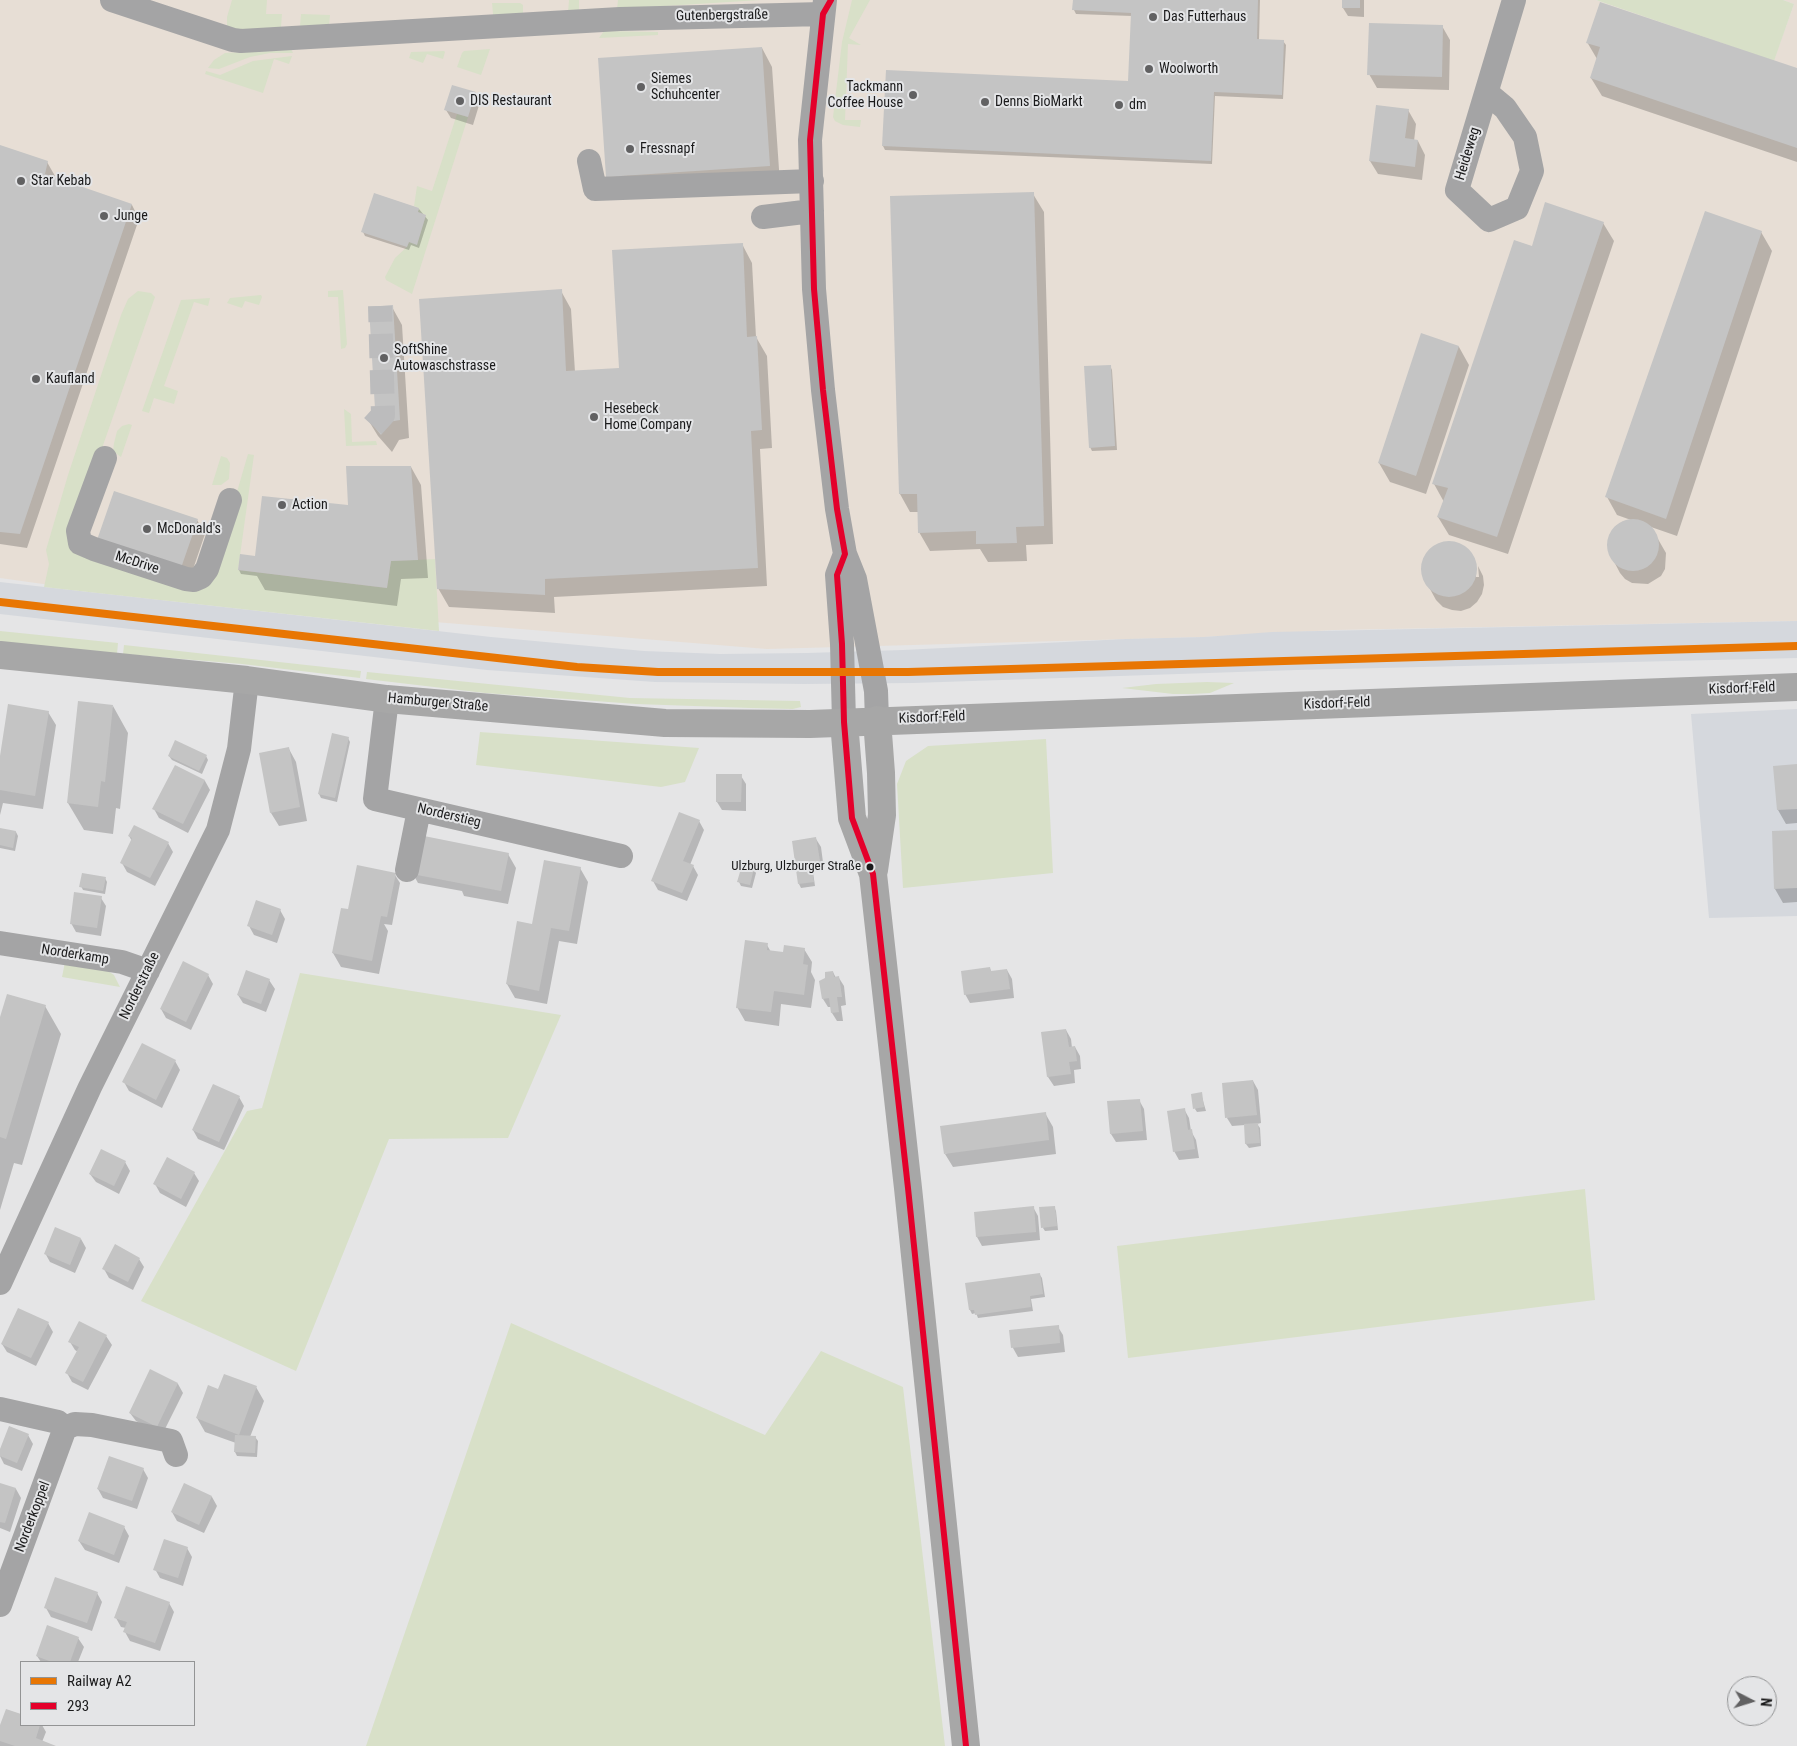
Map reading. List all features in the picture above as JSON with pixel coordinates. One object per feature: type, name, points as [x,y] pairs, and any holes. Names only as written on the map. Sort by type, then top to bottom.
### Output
[{"type":"main road","name":"Hamburger Straße","points":[[0,654],[247,680],[387,699],[665,724],[810,724],[877,720]]},
{"type":"main road","name":"Kisdorf-Feld","points":[[877,720],[1797,687]]},
{"type":"main road","points":[[873,874],[882,815],[882,773],[877,720]]},
{"type":"main road","points":[[844,722],[852,818],[873,874],[908,1188],[966,1746]]},
{"type":"street","name":"Gutenbergstraße","points":[[112,0],[241,41],[827,5],[810,140],[814,289],[823,390],[837,509],[845,554],[855,579],[876,691],[877,720]]},
{"type":"street","name":"Heideweg","points":[[1487,93],[1505,108],[1525,136],[1532,171],[1517,208],[1489,220],[1457,190],[1514,0]]},
{"type":"street","points":[[589,161],[595,189],[812,181]]},
{"type":"street","points":[[763,217],[812,211]]},
{"type":"street","name":"McDrive","points":[[104,458],[78,531],[80,543],[94,549],[194,580],[207,569],[230,500]]},
{"type":"street","name":"Gutenbergstraße","points":[[844,722],[842,644],[837,575],[845,554]]},
{"type":"street","name":"Norderstraße","points":[[0,1283],[90,1087],[218,830],[239,749],[247,680]]},
{"type":"street","name":"Norderstieg","points":[[387,699],[375,799],[621,856]]},
{"type":"street","points":[[407,870],[419,810]]},
{"type":"street","name":"Norderkamp","points":[[0,943],[122,962],[148,971]]},
{"type":"street","points":[[0,1409],[58,1422],[66,1428],[75,1424],[92,1425],[172,1440],[176,1455]]},
{"type":"street","name":"Norderkoppel","points":[[0,1605],[66,1428]]},
{"type":"shaded area","points":[[0,0],[1596,0],[1774,60],[1794,4],[1783,0],[1797,0],[1797,621],[1334,630],[1204,637],[767,649],[151,599],[0,578]]},
{"type":"shaded area","points":[[0,582],[491,637],[644,651],[720,654],[807,653],[1204,637],[1272,632],[1797,621],[1797,658],[1297,670],[913,683],[655,682],[487,670],[0,614]]},
{"type":"shaded area","points":[[1797,709],[1797,916],[1709,918],[1691,714]]},
{"type":"green space","points":[[232,0],[267,0],[266,14],[282,14],[281,27],[239,31],[227,27],[227,17]]},
{"type":"green space","points":[[569,0],[579,0],[579,10],[568,12]]},
{"type":"green space","points":[[618,0],[761,0],[617,9]]},
{"type":"green space","points":[[852,0],[870,0],[849,38],[861,45],[848,44],[845,120],[861,120],[860,127],[843,125],[835,121],[833,117],[842,42]]},
{"type":"green space","points":[[1596,0],[1783,0],[1794,4],[1774,61]]},
{"type":"green space","points":[[492,3],[520,3],[523,5],[523,13],[494,16]]},
{"type":"green space","points":[[301,14],[330,15],[329,25],[300,26]]},
{"type":"green space","points":[[604,31],[658,32],[658,35],[599,38]]},
{"type":"green space","points":[[291,49],[293,53],[270,53],[250,57],[219,69],[208,68],[214,60],[225,53]]},
{"type":"green space","points":[[490,49],[481,75],[457,67],[464,51]]},
{"type":"green space","points":[[444,51],[443,59],[427,54],[423,63],[409,58],[411,52]]},
{"type":"green space","points":[[292,56],[289,64],[274,59],[263,93],[205,74],[206,71],[220,75],[253,61]]},
{"type":"green space","points":[[457,114],[468,117],[412,294],[386,280],[385,277],[395,258],[407,247],[409,242],[417,244],[426,215],[418,212],[419,208],[414,206],[417,186],[432,191]]},
{"type":"green space","points":[[343,290],[347,344],[345,348],[341,349],[338,297],[328,297],[328,291]]},
{"type":"green space","points":[[138,291],[151,293],[155,297],[74,528],[183,584],[232,509],[248,454],[254,455],[238,570],[387,588],[391,561],[435,559],[439,631],[44,587],[49,564],[46,550],[68,475],[121,315],[128,299]]},
{"type":"green space","points":[[261,295],[259,305],[245,301],[242,308],[227,303],[230,298]]},
{"type":"green space","points":[[210,298],[208,306],[194,302],[164,386],[178,391],[174,404],[154,398],[149,413],[142,411],[181,300]]},
{"type":"green space","points":[[344,409],[351,414],[352,442],[376,441],[377,445],[346,446]]},
{"type":"green space","points":[[132,425],[121,457],[113,451],[114,443],[117,431],[122,426]]},
{"type":"green space","points":[[221,456],[227,458],[230,463],[229,479],[221,485],[212,485]]},
{"type":"green space","points":[[0,631],[118,643],[117,654],[0,642]]},
{"type":"green space","points":[[124,645],[361,671],[360,678],[242,664],[123,654]]},
{"type":"green space","points":[[367,672],[630,698],[800,701],[801,707],[793,709],[636,704],[485,693],[366,679]]},
{"type":"green space","points":[[1234,683],[1210,693],[1193,694],[1173,694],[1122,688],[1156,684]]},
{"type":"green space","points":[[480,732],[699,748],[685,782],[661,787],[476,765]]},
{"type":"green space","points":[[1046,739],[1053,873],[903,888],[897,784],[906,761],[928,746]]},
{"type":"green space","points":[[65,962],[102,967],[114,975],[120,987],[62,977]]},
{"type":"green space","points":[[300,973],[561,1015],[508,1138],[389,1139],[296,1371],[141,1301],[247,1111],[262,1108]]},
{"type":"green space","points":[[1585,1189],[1595,1300],[1128,1358],[1117,1246]]},
{"type":"green space","points":[[511,1323],[765,1435],[821,1351],[903,1387],[945,1746],[366,1746]]},
{"type":"building","points":[[1073,0],[1258,0],[1257,39],[1284,40],[1282,95],[1214,92],[1211,161],[882,146],[886,70],[1128,81],[1131,13],[1072,10]]},
{"type":"building","points":[[1342,0],[1360,0],[1360,8],[1342,8]]},
{"type":"building","points":[[1600,2],[1797,68],[1797,148],[1590,78],[1600,47],[1586,43]]},
{"type":"building","points":[[1369,23],[1443,25],[1442,77],[1367,75]]},
{"type":"building","points":[[762,47],[770,166],[606,177],[598,58]]},
{"type":"building","name":"DIS Restaurant","points":[[452,85],[476,92],[468,117],[444,110]]},
{"type":"building","points":[[1376,105],[1409,109],[1405,138],[1418,140],[1415,167],[1369,161]]},
{"type":"building","name":"Kaufland","points":[[0,145],[48,161],[45,174],[132,204],[20,534],[0,532]]},
{"type":"building","points":[[1034,192],[1044,526],[1016,527],[1017,543],[976,544],[976,531],[918,533],[917,494],[899,494],[890,196]]},
{"type":"building","points":[[374,193],[419,208],[418,212],[426,215],[417,245],[409,242],[407,247],[361,232]]},
{"type":"building","points":[[1545,202],[1604,222],[1497,537],[1437,517],[1448,488],[1432,484],[1514,240],[1532,246]]},
{"type":"building","points":[[1705,211],[1762,231],[1666,519],[1605,497]]},
{"type":"building","name":"Hesebeck Home Company","points":[[743,243],[747,337],[757,336],[762,430],[751,431],[758,568],[545,579],[545,595],[437,589],[419,299],[562,289],[566,371],[619,368],[612,250]]},
{"type":"building","name":"SoftShine Autowaschstrasse","points":[[393,305],[400,420],[389,422],[381,435],[366,417],[375,409],[369,307]]},
{"type":"building","points":[[1421,333],[1459,346],[1416,476],[1378,463]]},
{"type":"building","points":[[1111,365],[1115,446],[1089,448],[1084,366]]},
{"type":"building","points":[[346,466],[411,466],[418,560],[391,561],[387,588],[238,570],[240,554],[255,556],[262,496],[348,505]]},
{"type":"building","name":"McDonald's","points":[[114,491],[198,519],[181,568],[97,540]]},
{"type":"building","points":[[1628,519],[1638,519],[1652,526],[1659,540],[1659,550],[1652,564],[1638,571],[1628,571],[1618,567],[1611,560],[1607,550],[1607,540],[1611,530],[1618,523]]},
{"type":"building","points":[[1449,541],[1460,543],[1469,549],[1475,558],[1477,569],[1475,580],[1469,589],[1460,595],[1449,597],[1438,595],[1429,589],[1423,580],[1421,569],[1423,558],[1429,549],[1438,543]]},
{"type":"building","points":[[78,701],[113,705],[105,782],[101,781],[98,807],[67,803]]},
{"type":"building","points":[[8,704],[49,711],[35,796],[0,790],[0,756]]},
{"type":"building","points":[[332,733],[349,737],[335,798],[318,794]]},
{"type":"building","points":[[175,740],[207,755],[199,771],[168,756]]},
{"type":"building","points":[[289,747],[300,807],[270,813],[259,753]]},
{"type":"building","points":[[1797,764],[1797,809],[1777,810],[1773,766]]},
{"type":"building","points":[[175,765],[205,780],[183,824],[152,809]]},
{"type":"building","points":[[716,774],[742,774],[741,802],[716,802]]},
{"type":"building","points":[[679,812],[700,820],[683,861],[694,865],[682,893],[651,881]]},
{"type":"building","points":[[134,825],[169,842],[150,878],[120,863],[132,838],[128,836]]},
{"type":"building","points":[[0,828],[16,831],[13,848],[0,845]]},
{"type":"building","points":[[1797,830],[1797,888],[1774,889],[1772,831]]},
{"type":"building","points":[[419,835],[509,853],[501,891],[412,874]]},
{"type":"building","points":[[816,837],[820,861],[811,863],[814,882],[798,884],[792,841]]},
{"type":"building","points":[[544,860],[581,867],[569,931],[551,928],[539,991],[506,984],[517,921],[532,924]]},
{"type":"building","points":[[357,865],[396,873],[387,917],[381,916],[372,961],[332,953],[341,908],[348,909]]},
{"type":"building","points":[[742,865],[754,868],[750,885],[737,882]]},
{"type":"building","points":[[82,873],[106,877],[103,891],[79,887]]},
{"type":"building","points":[[74,892],[102,896],[97,928],[70,924]]},
{"type":"building","points":[[256,900],[281,909],[272,935],[247,926]]},
{"type":"building","points":[[745,940],[768,943],[767,950],[783,952],[784,945],[805,948],[803,964],[808,965],[804,995],[774,991],[771,1012],[736,1008]]},
{"type":"building","points":[[183,961],[209,974],[186,1022],[160,1009]]},
{"type":"building","points":[[990,967],[991,971],[1007,969],[1010,989],[964,995],[961,971]]},
{"type":"building","points":[[246,970],[270,979],[261,1004],[237,995]]},
{"type":"building","points":[[833,971],[834,977],[839,976],[842,997],[837,997],[839,1012],[831,1013],[829,998],[822,999],[819,981],[825,978],[825,972]]},
{"type":"building","points":[[7,994],[46,1005],[6,1139],[0,1137],[0,1017]]},
{"type":"building","points":[[1066,1029],[1069,1047],[1075,1046],[1077,1061],[1069,1062],[1071,1074],[1047,1077],[1041,1032]]},
{"type":"building","points":[[142,1043],[176,1060],[156,1100],[122,1082]]},
{"type":"building","points":[[1253,1080],[1257,1115],[1225,1118],[1222,1083]]},
{"type":"building","points":[[213,1084],[240,1096],[219,1142],[192,1130]]},
{"type":"building","points":[[1202,1092],[1204,1107],[1193,1109],[1191,1094]]},
{"type":"building","points":[[1140,1099],[1143,1131],[1110,1134],[1107,1101]]},
{"type":"building","points":[[1185,1108],[1188,1130],[1192,1129],[1195,1149],[1173,1152],[1167,1111]]},
{"type":"building","points":[[1046,1112],[1049,1140],[944,1154],[940,1126]]},
{"type":"building","points":[[1258,1123],[1260,1143],[1245,1144],[1244,1124]]},
{"type":"building","points":[[101,1149],[126,1161],[114,1186],[89,1174]]},
{"type":"building","points":[[167,1157],[195,1172],[181,1199],[153,1184]]},
{"type":"building","points":[[1034,1206],[1036,1232],[976,1237],[974,1212]]},
{"type":"building","points":[[1055,1206],[1057,1226],[1041,1228],[1039,1207]]},
{"type":"building","points":[[55,1227],[81,1238],[70,1265],[44,1254]]},
{"type":"building","points":[[115,1244],[140,1258],[128,1282],[102,1269]]},
{"type":"building","points":[[1040,1273],[1043,1294],[1030,1296],[1031,1307],[975,1315],[974,1310],[969,1310],[965,1283]]},
{"type":"building","points":[[18,1308],[49,1322],[31,1358],[1,1344]]},
{"type":"building","points":[[79,1321],[107,1335],[83,1382],[65,1373],[79,1347],[68,1342]]},
{"type":"building","points":[[1059,1325],[1060,1343],[1011,1348],[1009,1330]]},
{"type":"building","points":[[150,1369],[178,1383],[157,1427],[129,1413]]},
{"type":"building","points":[[224,1374],[257,1386],[239,1435],[196,1418],[208,1385],[218,1389]]},
{"type":"building","points":[[9,1426],[29,1434],[17,1463],[0,1456],[0,1449]]},
{"type":"building","points":[[235,1435],[256,1436],[255,1453],[234,1452]]},
{"type":"building","points":[[109,1456],[144,1468],[132,1501],[97,1489]]},
{"type":"building","points":[[0,1483],[16,1488],[5,1523],[0,1522]]},
{"type":"building","points":[[184,1483],[212,1496],[199,1525],[171,1512]]},
{"type":"building","points":[[89,1512],[125,1526],[114,1555],[78,1541]]},
{"type":"building","points":[[164,1539],[188,1547],[178,1578],[153,1570]]},
{"type":"building","points":[[55,1577],[98,1592],[87,1623],[44,1608]]},
{"type":"building","points":[[126,1586],[170,1602],[155,1643],[123,1632],[127,1622],[114,1618]]},
{"type":"building","points":[[47,1625],[79,1637],[70,1661],[49,1661],[36,1656]]},
{"type":"building","points":[[6,1709],[20,1714],[20,1726],[40,1726],[36,1738],[56,1746],[15,1746],[0,1741],[0,1725]]},
{"type":"tunnel","points":[[373,426],[383,415],[380,306]]},
{"type":"rail line","name":"A2","points":[[0,602],[577,667],[658,672],[908,672],[1797,646]]},
{"type":"transit line","name":"293","points":[[831,0],[823,14],[810,140],[814,289],[823,390],[837,509],[845,554],[837,575],[842,644],[844,722],[852,818],[873,874],[908,1188],[966,1746]]},
{"type":"place","name":"Das Futterhaus","points":[[1153,17]]},
{"type":"place","name":"Woolworth","points":[[1149,69]]},
{"type":"place","name":"Siemes Schuhcenter","points":[[641,87]]},
{"type":"place","name":"Tackmann Coffee House","points":[[913,95]]},
{"type":"place","name":"DIS Restaurant","points":[[460,101]]},
{"type":"place","name":"Denns BioMarkt","points":[[985,102]]},
{"type":"place","name":"dm","points":[[1119,105]]},
{"type":"place","name":"Fressnapf","points":[[630,149]]},
{"type":"place","name":"Star Kebab","points":[[21,181]]},
{"type":"place","name":"Junge","points":[[104,216]]},
{"type":"place","name":"SoftShine Autowaschstrasse","points":[[384,358]]},
{"type":"place","name":"Kaufland","points":[[36,379]]},
{"type":"place","name":"Hesebeck Home Company","points":[[594,417]]},
{"type":"place","name":"Action","points":[[282,505]]},
{"type":"place","name":"McDonald's","points":[[147,529]]},
{"type":"place","name":"Ulzburg, Ulzburger Straße","points":[[870,867]]}]
